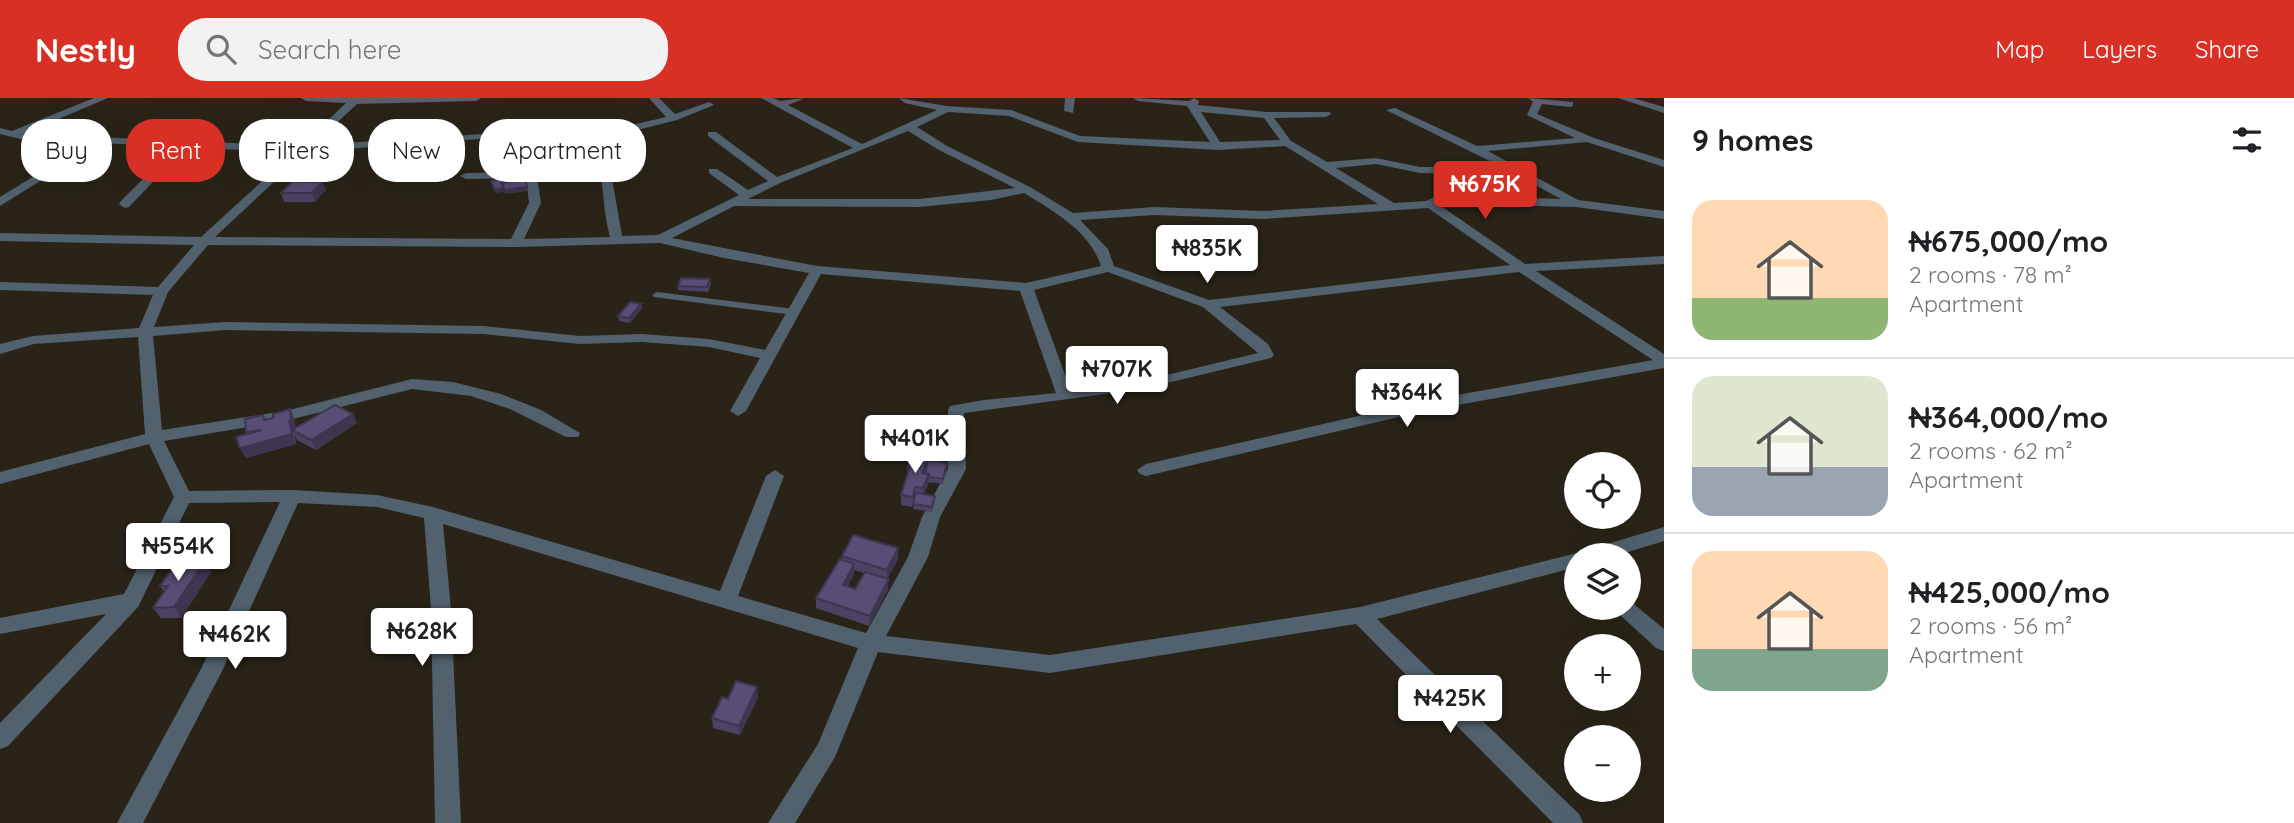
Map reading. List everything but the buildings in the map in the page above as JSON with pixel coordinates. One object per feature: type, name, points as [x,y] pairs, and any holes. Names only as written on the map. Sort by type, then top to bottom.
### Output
[{"type":"street","points":[[0,141],[103,98]]},
{"type":"street","points":[[306,98],[476,98]]},
{"type":"street","points":[[654,98],[673,118]]},
{"type":"street","points":[[766,98],[862,148]]},
{"type":"street","points":[[779,105],[800,98]]},
{"type":"street","points":[[904,98],[947,109],[1012,113],[1078,139],[1218,147],[1287,143]]},
{"type":"street","points":[[1069,111],[1070,98]]},
{"type":"street","points":[[1138,98],[1194,103],[1267,115],[1326,114]]},
{"type":"street","points":[[1623,98],[1664,110]]},
{"type":"street","points":[[336,119],[356,99]]},
{"type":"street","points":[[1570,104],[1535,100],[1532,115],[1590,140],[1664,164]]},
{"type":"street","points":[[1194,103],[1218,147]]},
{"type":"street","points":[[646,125],[709,105]]},
{"type":"street","points":[[660,239],[776,181],[862,148],[947,109]]},
{"type":"street","points":[[1391,110],[1476,149],[1576,203]]},
{"type":"street","points":[[1267,115],[1287,143],[1392,207]]},
{"type":"street","points":[[909,127],[943,148],[1026,189],[1071,217],[1103,252],[1108,268]]},
{"type":"street","points":[[0,131],[21,136]]},
{"type":"street","points":[[712,134],[776,181]]},
{"type":"street","points":[[354,146],[479,136]]},
{"type":"street","points":[[1476,149],[1590,140]]},
{"type":"street","points":[[1324,166],[1376,162],[1420,170],[1519,171]]},
{"type":"street","points":[[713,172],[747,195]]},
{"type":"street","points":[[466,176],[479,176]]},
{"type":"street","points":[[0,202],[32,182]]},
{"type":"street","points":[[124,204],[146,182]]},
{"type":"street","points":[[183,497],[154,437],[145,330],[162,291],[204,241],[269,182]]},
{"type":"street","points":[[516,243],[535,203],[531,182]]},
{"type":"street","points":[[609,182],[610,208],[617,240]]},
{"type":"street","points":[[735,203],[939,202],[991,198],[1026,189]]},
{"type":"street","points":[[1432,204],[1432,201],[1437,200],[1576,203],[1664,215]]},
{"type":"street","points":[[1071,217],[1154,211],[1263,215],[1432,204],[1522,268],[1664,362]]},
{"type":"street","points":[[0,237],[516,243],[660,239],[724,254],[817,270],[1026,288],[1108,268],[1208,304],[1262,347],[1266,355],[1213,370],[1065,396],[979,404],[956,410],[957,468],[931,517],[918,557],[871,643],[827,750],[781,823]]},
{"type":"street","points":[[1208,304],[1522,268],[1664,260]]},
{"type":"street","points":[[738,411],[817,270]]},
{"type":"street","points":[[0,286],[162,291]]},
{"type":"street","points":[[1026,288],[1065,396]]},
{"type":"street","points":[[0,349],[33,340],[225,326],[483,330],[580,340],[642,338],[709,343],[769,355]]},
{"type":"street","points":[[1146,470],[1429,405],[1664,362]]},
{"type":"street","points":[[0,478],[154,437],[285,416],[412,384],[433,383],[490,397],[552,421],[572,433]]},
{"type":"street","points":[[726,600],[775,476]]},
{"type":"street","points":[[183,497],[292,496],[377,501],[433,514],[871,643],[1050,664],[1360,615],[1564,565]]},
{"type":"street","points":[[130,823],[210,673],[292,496]]},
{"type":"street","points":[[0,739],[131,601],[183,497]]},
{"type":"street","points":[[433,514],[441,609],[449,823]]},
{"type":"street","points":[[1634,543],[1664,534]]},
{"type":"street","points":[[0,626],[131,601]]},
{"type":"street","points":[[1360,615],[1570,823]]},
{"type":"street","points":[[1639,620],[1664,642]]},
{"type":"lane","points":[[657,295],[794,312]]}]
